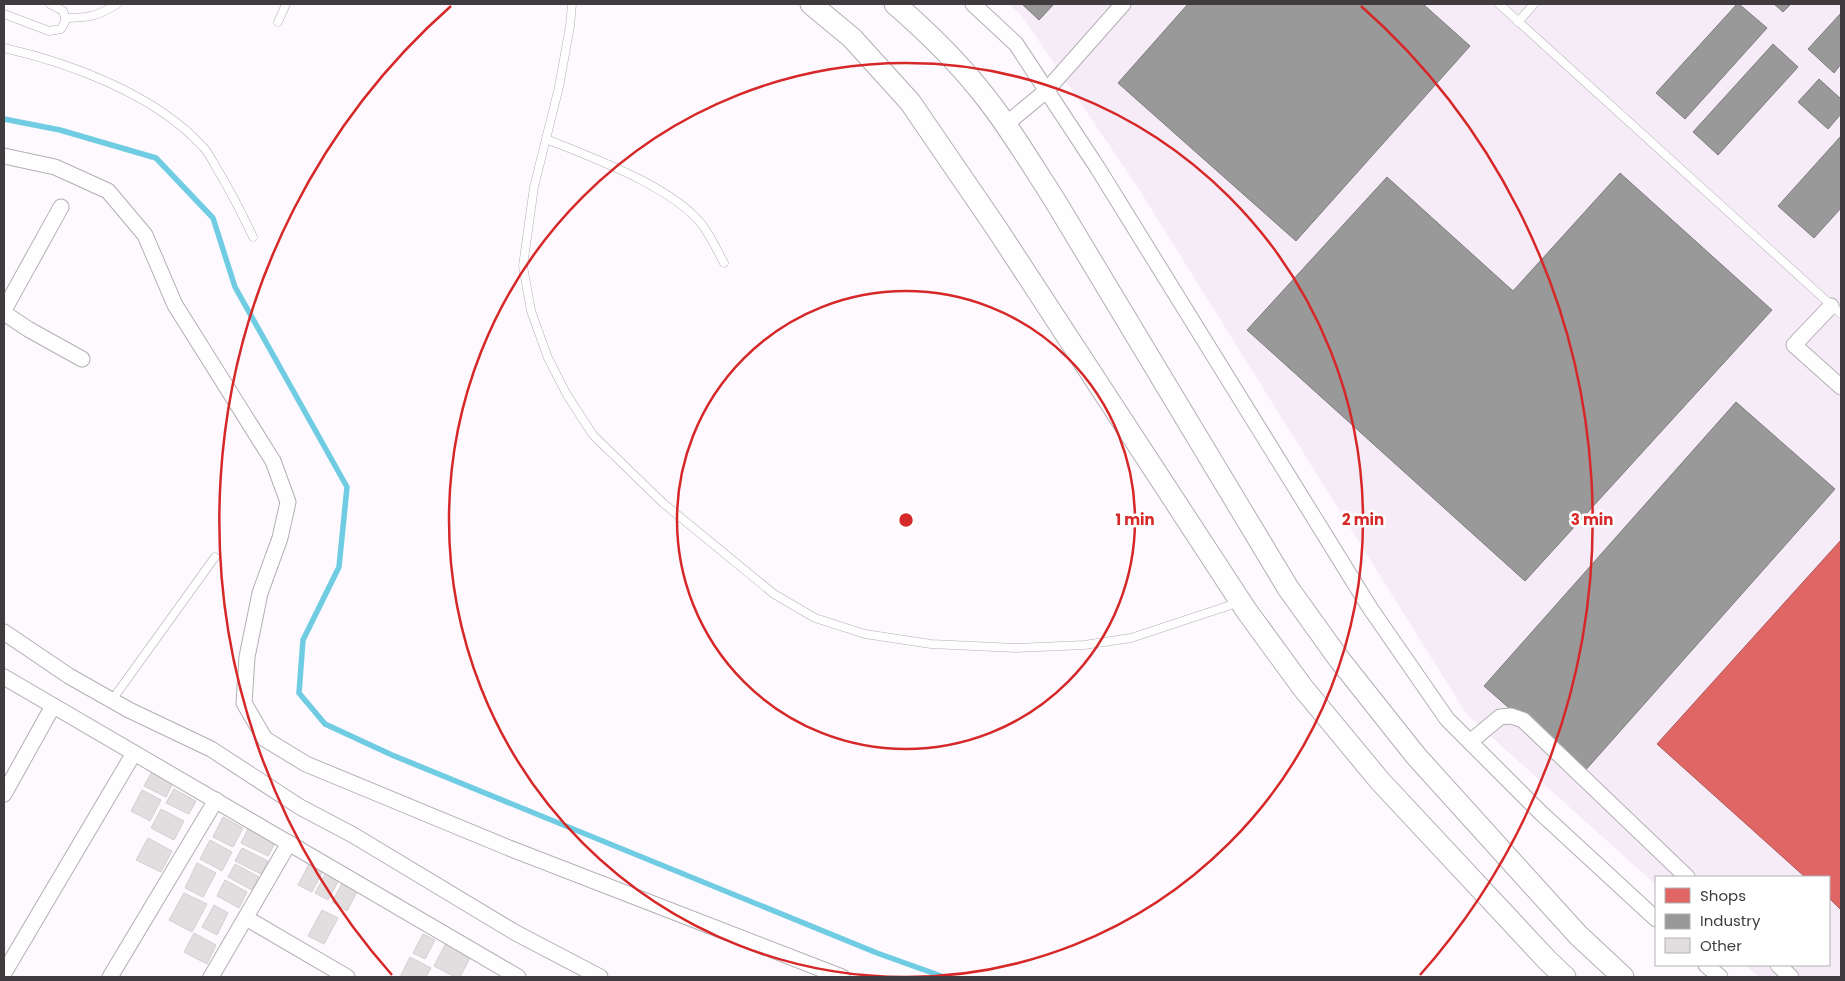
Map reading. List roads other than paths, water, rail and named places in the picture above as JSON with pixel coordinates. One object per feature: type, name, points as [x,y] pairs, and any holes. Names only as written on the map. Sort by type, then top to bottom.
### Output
[{"type":"main road","points":[[810,4],[852,38],[910,102],[997,229],[1241,602],[1304,688],[1380,781],[1541,954],[1565,977]]},
{"type":"main road","points":[[895,4],[926,30],[978,88],[1005,125],[1054,199],[1288,588],[1339,659],[1422,763],[1578,935],[1623,977]]},
{"type":"street","points":[[973,4],[1016,44],[1097,167],[1370,608],[1447,719],[1541,813],[1655,918]]},
{"type":"street","points":[[1005,125],[1046,91],[1123,4]]},
{"type":"street","points":[[4,156],[55,167],[108,191],[145,235],[175,305],[273,460],[288,502],[280,538],[260,593],[247,657],[244,703],[265,739],[306,764],[509,848],[842,977]]},
{"type":"street","points":[[61,207],[4,312],[28,329],[82,359]]},
{"type":"street","points":[[1836,310],[1794,345],[1841,388]]},
{"type":"street","points":[[4,632],[69,676],[112,700],[211,749],[300,807],[353,835],[516,932],[600,977]]},
{"type":"street","points":[[4,677],[518,977]]},
{"type":"street","points":[[4,794],[53,706]]},
{"type":"street","points":[[1470,742],[1500,717],[1510,716],[1523,720],[1686,876]]},
{"type":"street","points":[[4,973],[134,753]]},
{"type":"street","points":[[110,977],[216,800]]},
{"type":"street","points":[[211,977],[289,843]]},
{"type":"street","points":[[246,918],[347,977]]},
{"type":"street","points":[[1707,966],[1720,977]]},
{"type":"street","points":[[1779,966],[1791,977]]},
{"type":"lane","points":[[4,14],[49,31],[61,29],[66,20],[63,11],[50,4]]},
{"type":"lane","points":[[65,18],[82,18],[101,14],[117,4]]},
{"type":"lane","points":[[278,22],[286,4]]},
{"type":"lane","points":[[572,4],[559,87],[534,187],[524,266],[531,311],[548,358],[567,395],[593,435],[663,503],[774,594],[815,618],[865,634],[930,644],[1016,648],[1084,645],[1131,638],[1241,602]]},
{"type":"lane","points":[[1499,4],[1836,310]]},
{"type":"lane","points":[[1518,22],[1534,4]]},
{"type":"lane","points":[[4,48],[26,53],[90,74],[176,121],[205,148],[229,188],[253,237]]},
{"type":"lane","points":[[546,139],[617,169],[661,191],[681,205],[703,226],[724,263]]},
{"type":"lane","points":[[112,700],[215,557]]},
{"type":"waterway","points":[[4,119],[60,130],[156,158],[213,218],[235,287],[347,487],[339,567],[303,640],[299,693],[325,724],[392,755],[877,953],[944,977]]}]
